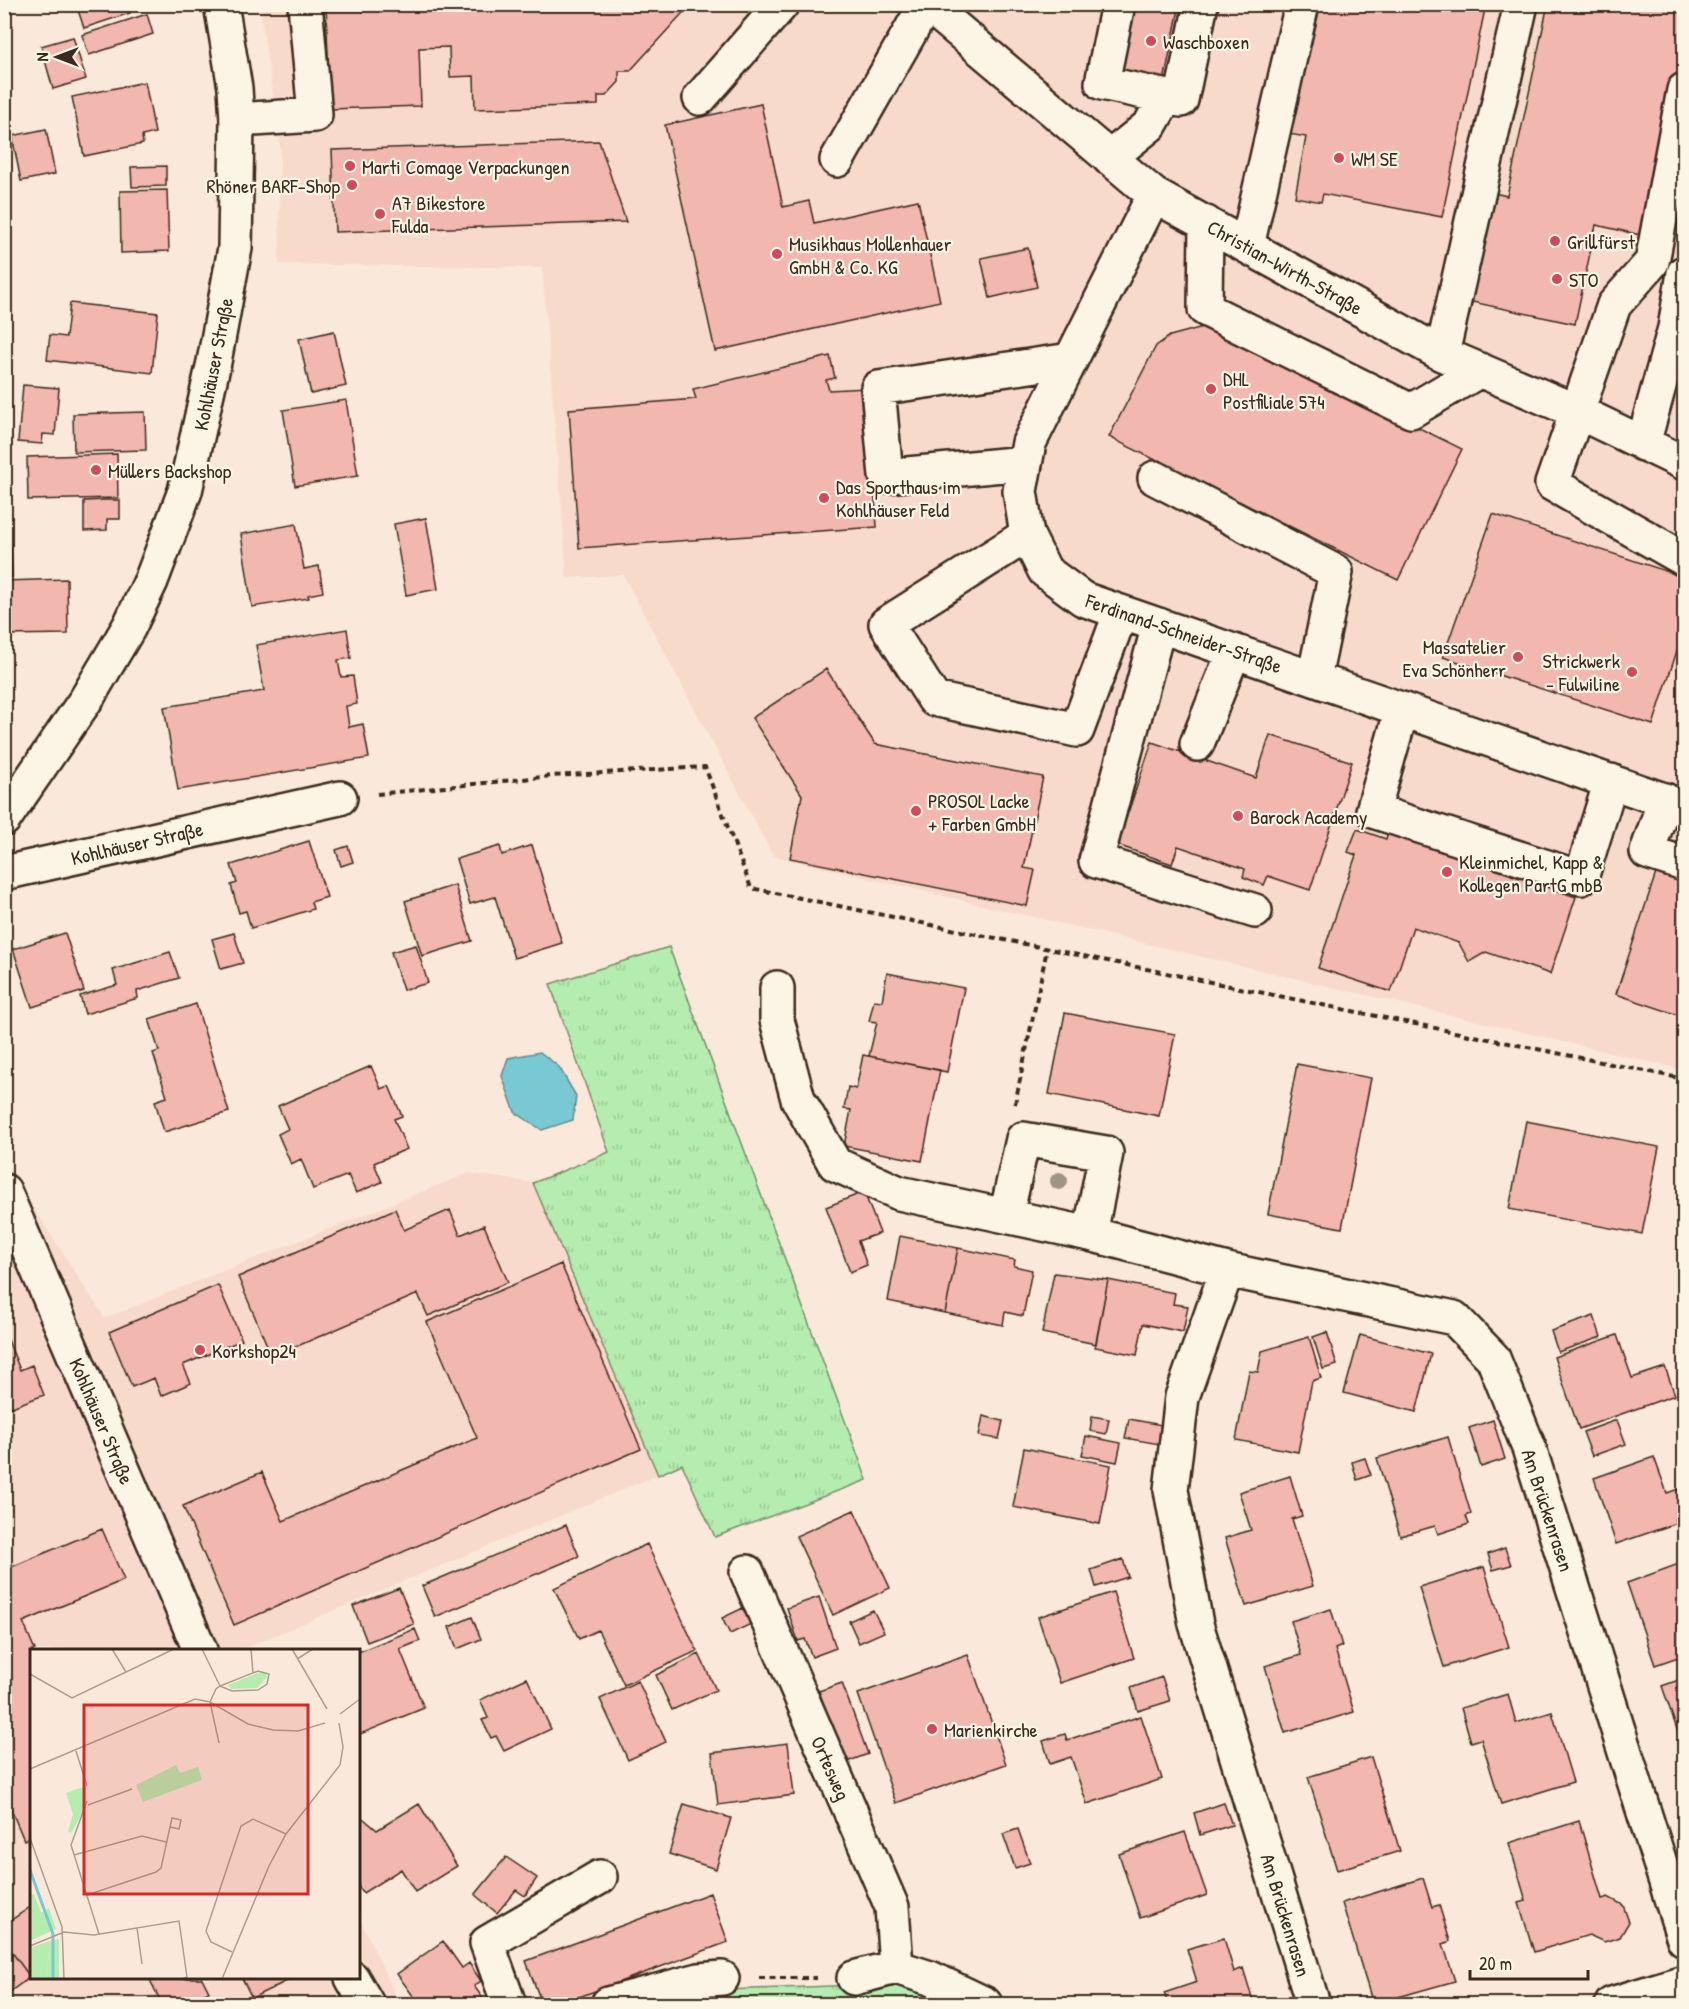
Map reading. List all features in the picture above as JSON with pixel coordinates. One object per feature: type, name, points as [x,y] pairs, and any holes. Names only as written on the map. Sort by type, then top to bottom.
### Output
[{"type":"street","name":"Kohlhäuser Straße","points":[[4,819],[69,725],[129,627],[155,572],[185,491],[214,362],[235,248],[237,120],[235,88],[221,4]]},
{"type":"street","points":[[237,120],[315,115],[305,4]]},
{"type":"street","points":[[700,98],[782,4]]},
{"type":"street","points":[[837,160],[927,4]]},
{"type":"street","name":"Christian-Wirth-Straße","points":[[927,4],[1154,195],[1442,354],[1578,412],[1684,464]]},
{"type":"street","points":[[1118,4],[1102,83],[1181,100],[1201,4]]},
{"type":"street","points":[[1247,246],[1302,4]]},
{"type":"street","points":[[1442,354],[1521,4]]},
{"type":"street","points":[[1684,90],[1652,262],[1614,305],[1552,484],[1684,559]]},
{"type":"street","points":[[1109,158],[1150,124],[1166,97]]},
{"type":"street","name":"Ferdinand-Schneider-Straße","points":[[1154,195],[1029,443],[1020,491],[1027,534],[1045,570],[1083,599],[1675,803]]},
{"type":"street","points":[[1206,223],[1205,309],[1411,411],[1480,370]]},
{"type":"street","points":[[1643,444],[1676,358],[1684,273]]},
{"type":"street","points":[[1026,463],[886,476],[879,388],[1071,360]]},
{"type":"street","points":[[1155,478],[1336,572],[1314,679]]},
{"type":"street","points":[[1027,534],[886,624],[934,699],[1077,730],[1121,612]]},
{"type":"street","points":[[1159,625],[1096,861],[1255,911]]},
{"type":"street","points":[[1197,744],[1234,651]]},
{"type":"street","points":[[1402,709],[1373,811],[1581,878],[1611,781]]},
{"type":"street","name":"Kohlhäuser Straße","points":[[4,873],[340,798]]},
{"type":"street","points":[[1675,803],[1647,852],[1684,864]]},
{"type":"street","name":"Am Brückenrasen","points":[[777,988],[777,1020],[798,1099],[835,1164],[899,1193],[1090,1234],[1227,1270],[1454,1318],[1493,1358],[1529,1448],[1684,1939]]},
{"type":"street","points":[[1006,1216],[1023,1139],[1106,1153],[1090,1234]]},
{"type":"street","name":"Kohlhäuser Straße","points":[[4,1191],[200,1649]]},
{"type":"street","name":"Am Brückenrasen","points":[[1227,1270],[1182,1397],[1171,1491],[1196,1623],[1313,2004]]},
{"type":"street","name":"Ortesweg","points":[[747,1572],[892,1907],[896,1967]]},
{"type":"street","points":[[509,2004],[487,1943],[600,1877]]},
{"type":"street","points":[[854,1978],[896,1967],[930,1978],[985,2004]]},
{"type":"street","points":[[608,2004],[699,1980],[722,1978]]},
{"type":"street","points":[[353,1979],[367,2004]]},
{"type":"street","points":[[1612,2004],[1684,1982]]},
{"type":"path","points":[[340,798],[552,776],[705,767],[751,888],[1684,1079]]},
{"type":"path","points":[[1023,1139],[1010,1126],[1047,949]]},
{"type":"path","points":[[722,1978],[854,1978]]},
{"type":"shaded area","points":[[259,5],[1684,5],[1684,1070],[773,856],[623,575],[567,578],[542,268],[279,264],[280,143]]},
{"type":"shaded area","points":[[4,1162],[105,1318],[469,1173],[533,1183],[658,1475],[242,1649],[30,1649],[30,1979],[360,1979],[360,1919],[400,2004],[5,2004]]},
{"type":"green space","points":[[669,947],[867,1480],[715,1537],[682,1464],[658,1475],[533,1183],[609,1152],[550,984]]},
{"type":"green space","points":[[908,1983],[953,2004],[730,2004],[726,1990]]},
{"type":"water","points":[[540,1052],[559,1067],[576,1096],[573,1120],[542,1130],[515,1112],[502,1076],[508,1058]]},
{"type":"building","points":[[76,4],[127,4],[130,13],[84,28]]},
{"type":"building","points":[[326,4],[691,4],[630,71],[619,71],[619,82],[606,96],[598,96],[598,105],[475,109],[474,76],[450,77],[449,47],[419,48],[421,106],[330,109]]},
{"type":"building","name":"Waschboxen","points":[[1136,4],[1180,4],[1163,86],[1121,77]]},
{"type":"building","points":[[1227,4],[1251,4],[1251,9]]},
{"type":"building","points":[[1316,4],[1486,4],[1442,217],[1323,194],[1321,202],[1295,197],[1306,137],[1289,134]]},
{"type":"building","points":[[1548,4],[1684,4],[1684,50],[1645,236],[1596,225],[1575,324],[1463,300],[1486,191],[1507,196]]},
{"type":"building","points":[[147,14],[153,34],[89,55],[82,35]]},
{"type":"building","points":[[73,37],[86,79],[53,89],[41,46]]},
{"type":"building","points":[[145,82],[155,133],[142,136],[143,144],[84,156],[72,97]]},
{"type":"building","points":[[761,104],[783,207],[809,201],[814,223],[918,200],[940,301],[715,351],[665,125]]},
{"type":"building","points":[[46,129],[55,174],[21,181],[12,136]]},
{"type":"building","points":[[599,141],[626,222],[335,232],[332,150]]},
{"type":"building","points":[[166,166],[166,186],[132,187],[131,167]]},
{"type":"building","points":[[167,190],[169,251],[121,253],[120,191]]},
{"type":"building","points":[[1028,248],[1037,287],[990,298],[981,258]]},
{"type":"building","points":[[70,303],[158,313],[152,373],[47,360],[50,335],[66,337]]},
{"type":"building","points":[[1203,327],[1220,330],[1462,449],[1398,580],[1109,437],[1156,346],[1170,336]]},
{"type":"building","points":[[334,331],[346,386],[311,394],[299,339]]},
{"type":"building","points":[[830,356],[835,378],[826,380],[829,390],[867,388],[877,527],[579,548],[569,409],[696,399],[693,389]]},
{"type":"building","points":[[23,385],[59,388],[55,435],[43,434],[42,444],[18,442]]},
{"type":"building","points":[[346,400],[358,476],[295,486],[283,410]]},
{"type":"building","points":[[145,412],[146,450],[74,452],[73,414]]},
{"type":"building","points":[[117,454],[118,498],[28,500],[27,457]]},
{"type":"building","points":[[120,500],[120,519],[107,519],[107,530],[84,531],[84,501]]},
{"type":"building","points":[[1493,514],[1684,577],[1684,629],[1653,725],[1443,657]]},
{"type":"building","points":[[426,518],[438,589],[406,595],[394,524]]},
{"type":"building","points":[[296,524],[304,569],[319,566],[323,592],[308,595],[309,598],[252,607],[241,534]]},
{"type":"building","points":[[4,548],[11,548],[12,577],[4,577]]},
{"type":"building","points":[[67,579],[68,634],[4,635],[4,581]]},
{"type":"building","points":[[347,629],[351,658],[338,660],[341,677],[353,676],[357,704],[346,706],[349,727],[363,724],[369,758],[178,790],[164,707],[264,691],[256,645]]},
{"type":"building","points":[[826,669],[875,744],[1043,777],[1024,868],[1035,870],[1027,906],[790,858],[802,795],[752,718]]},
{"type":"building","points":[[1270,735],[1352,762],[1310,890],[1268,876],[1264,885],[1243,877],[1245,869],[1178,846],[1172,864],[1117,845],[1152,742],[1256,778]]},
{"type":"building","points":[[1357,829],[1386,839],[1388,832],[1488,867],[1503,859],[1511,875],[1576,897],[1550,974],[1486,952],[1469,962],[1459,943],[1413,927],[1391,992],[1318,968],[1356,855],[1348,852]]},
{"type":"building","points":[[309,841],[327,897],[311,902],[313,909],[251,928],[246,911],[239,913],[231,885],[237,883],[231,865]]},
{"type":"building","points":[[532,845],[562,943],[514,958],[495,897],[470,904],[456,859],[500,846],[502,855]]},
{"type":"building","points":[[348,846],[353,862],[341,866],[336,850]]},
{"type":"building","points":[[1657,870],[1684,879],[1684,1017],[1616,994]]},
{"type":"building","points":[[455,885],[472,941],[422,956],[405,901]]},
{"type":"building","points":[[65,933],[84,991],[32,1007],[13,949]]},
{"type":"building","points":[[234,933],[243,963],[221,969],[212,939]]},
{"type":"building","points":[[416,945],[428,983],[403,990],[391,952]]},
{"type":"building","points":[[170,952],[179,978],[137,991],[138,998],[85,1014],[80,996],[117,985],[113,970]]},
{"type":"building","points":[[887,973],[964,988],[947,1072],[869,1056],[877,1022],[869,1021],[874,1000],[882,1001]]},
{"type":"building","points":[[196,1004],[229,1112],[164,1132],[155,1101],[167,1097],[153,1053],[159,1051],[149,1019]]},
{"type":"building","points":[[1065,1013],[1175,1034],[1159,1116],[1049,1094]]},
{"type":"building","points":[[863,1055],[940,1070],[922,1161],[844,1146],[851,1110],[844,1109],[848,1087],[856,1089]]},
{"type":"building","points":[[1297,1064],[1371,1078],[1342,1228],[1268,1214]]},
{"type":"building","points":[[371,1066],[381,1089],[389,1086],[402,1116],[394,1119],[407,1149],[374,1163],[382,1182],[356,1193],[348,1175],[313,1189],[301,1159],[291,1164],[278,1134],[288,1129],[278,1106]]},
{"type":"building","points":[[1526,1121],[1659,1147],[1642,1234],[1509,1209]]},
{"type":"building","points":[[864,1192],[880,1233],[858,1241],[867,1265],[850,1272],[826,1207]]},
{"type":"building","points":[[395,1209],[404,1230],[450,1210],[460,1235],[484,1225],[508,1282],[428,1316],[418,1294],[272,1357],[238,1277]]},
{"type":"building","points":[[900,1236],[958,1248],[945,1313],[888,1301]]},
{"type":"building","points":[[958,1248],[1015,1260],[1014,1266],[1032,1270],[1023,1316],[1005,1312],[1003,1325],[945,1313]]},
{"type":"building","points":[[561,1264],[641,1449],[234,1625],[183,1506],[262,1472],[283,1521],[477,1438],[427,1322]]},
{"type":"building","points":[[1054,1273],[1108,1280],[1096,1344],[1042,1333]]},
{"type":"building","points":[[1108,1280],[1175,1293],[1173,1304],[1188,1306],[1183,1332],[1143,1324],[1137,1355],[1095,1347]]},
{"type":"building","points":[[218,1285],[242,1340],[183,1365],[191,1383],[161,1396],[154,1378],[132,1387],[109,1332]]},
{"type":"building","points":[[1594,1316],[1601,1337],[1558,1352],[1551,1331]]},
{"type":"building","points":[[4,1330],[20,1370],[32,1365],[44,1395],[4,1410]]},
{"type":"building","points":[[1327,1332],[1337,1365],[1323,1369],[1313,1337]]},
{"type":"building","points":[[1360,1335],[1431,1354],[1416,1412],[1344,1393]]},
{"type":"building","points":[[1617,1335],[1632,1378],[1665,1367],[1675,1395],[1579,1429],[1554,1357]]},
{"type":"building","points":[[1309,1337],[1321,1378],[1312,1381],[1298,1452],[1236,1440],[1249,1371],[1258,1372],[1262,1351]]},
{"type":"building","points":[[983,1416],[1003,1421],[999,1439],[979,1436]]},
{"type":"building","points":[[1092,1416],[1109,1419],[1106,1434],[1090,1431]]},
{"type":"building","points":[[1129,1419],[1162,1425],[1159,1444],[1125,1438]]},
{"type":"building","points":[[1493,1420],[1505,1459],[1481,1467],[1469,1428]]},
{"type":"building","points":[[1617,1420],[1626,1444],[1592,1456],[1583,1432]]},
{"type":"building","points":[[1086,1436],[1121,1443],[1117,1462],[1082,1455]]},
{"type":"building","points":[[1448,1437],[1471,1514],[1466,1516],[1469,1524],[1438,1534],[1435,1526],[1400,1536],[1377,1458]]},
{"type":"building","points":[[1024,1448],[1111,1465],[1100,1524],[1013,1507]]},
{"type":"building","points":[[1654,1457],[1667,1493],[1684,1487],[1684,1515],[1675,1518],[1677,1523],[1616,1544],[1594,1478]]},
{"type":"building","points":[[1365,1458],[1371,1475],[1357,1480],[1352,1462]]},
{"type":"building","points":[[1290,1476],[1302,1516],[1292,1519],[1313,1586],[1246,1606],[1225,1538],[1251,1530],[1239,1492]]},
{"type":"building","points":[[854,1510],[890,1588],[833,1615],[796,1536]]},
{"type":"building","points":[[566,1525],[579,1556],[435,1617],[422,1586]]},
{"type":"building","points":[[102,1529],[124,1580],[23,1622],[35,1649],[30,1649],[30,1838],[24,1840],[4,1793],[4,1570]]},
{"type":"building","points":[[647,1544],[697,1651],[624,1685],[598,1630],[579,1639],[554,1588]]},
{"type":"building","points":[[1505,1548],[1511,1565],[1493,1570],[1488,1554]]},
{"type":"building","points":[[1123,1559],[1128,1577],[1096,1587],[1091,1570]]},
{"type":"building","points":[[1684,1562],[1684,1655],[1655,1665],[1627,1583]]},
{"type":"building","points":[[1484,1567],[1509,1647],[1444,1667],[1419,1587]]},
{"type":"building","points":[[399,1588],[414,1624],[367,1642],[353,1606]]},
{"type":"building","points":[[1113,1592],[1134,1658],[1060,1683],[1038,1617]]},
{"type":"building","points":[[819,1597],[836,1648],[812,1657],[805,1639],[798,1641],[787,1608]]},
{"type":"building","points":[[743,1608],[751,1624],[730,1634],[722,1618]]},
{"type":"building","points":[[1331,1609],[1342,1646],[1335,1649],[1354,1712],[1285,1733],[1265,1666],[1301,1655],[1291,1621]]},
{"type":"building","points":[[873,1610],[884,1632],[859,1643],[849,1621]]},
{"type":"building","points":[[472,1617],[481,1639],[457,1649],[449,1627]]},
{"type":"building","points":[[415,1629],[420,1641],[400,1649],[424,1708],[360,1734],[360,1651]]},
{"type":"building","points":[[699,1654],[716,1690],[672,1710],[656,1675]]},
{"type":"building","name":"Marienkirche","points":[[968,1655],[1006,1764],[896,1803],[858,1694]]},
{"type":"building","points":[[1162,1677],[1170,1701],[1138,1711],[1131,1688]]},
{"type":"building","points":[[527,1678],[551,1729],[504,1751],[496,1736],[491,1738],[482,1720],[488,1718],[480,1700]]},
{"type":"building","points":[[1684,1678],[1684,1744],[1682,1744],[1662,1686]]},
{"type":"building","points":[[638,1681],[666,1742],[628,1760],[600,1699]]},
{"type":"building","points":[[842,1683],[868,1754],[844,1763],[819,1691]]},
{"type":"building","points":[[1508,1694],[1516,1723],[1552,1712],[1573,1782],[1501,1804],[1481,1739],[1471,1742],[1461,1708]]},
{"type":"building","points":[[1141,1716],[1162,1779],[1087,1804],[1071,1757],[1050,1764],[1043,1741],[1065,1734],[1067,1740]]},
{"type":"building","points":[[788,1743],[794,1795],[718,1805],[712,1753]]},
{"type":"building","points":[[1371,1757],[1400,1851],[1337,1870],[1308,1777]]},
{"type":"building","points":[[1224,1803],[1232,1825],[1200,1835],[1194,1813]]},
{"type":"building","points":[[419,1804],[457,1866],[415,1892],[401,1869],[363,1893],[360,1889],[360,1816],[377,1830]]},
{"type":"building","points":[[684,1804],[731,1818],[716,1869],[669,1854]]},
{"type":"building","points":[[1579,1821],[1602,1899],[1608,1897],[1623,1905],[1629,1922],[1620,1937],[1604,1942],[1589,1935],[1534,1952],[1519,1903],[1526,1901],[1509,1843]]},
{"type":"building","points":[[1018,1829],[1030,1863],[1015,1868],[1003,1834]]},
{"type":"building","points":[[1185,1832],[1207,1895],[1140,1918],[1119,1854]]},
{"type":"building","points":[[506,1857],[537,1878],[525,1896],[516,1890],[497,1913],[475,1895]]},
{"type":"building","points":[[1423,1878],[1432,1907],[1439,1905],[1450,1941],[1443,1944],[1455,1981],[1373,2004],[1342,1903]]},
{"type":"building","points":[[710,1893],[728,1942],[560,2004],[542,2004],[526,1961]]},
{"type":"building","points":[[30,1907],[30,1977],[4,1941],[4,1925]]},
{"type":"building","points":[[1224,1938],[1234,1972],[1243,1968],[1254,2004],[1168,2004],[1164,1993],[1197,1982],[1187,1949]]},
{"type":"building","points":[[4,1941],[30,1977],[4,1996]]},
{"type":"building","points":[[443,1941],[462,1968],[469,1963],[481,1981],[474,1986],[487,2004],[419,2004],[397,1974]]},
{"type":"building","points":[[150,1979],[202,1979],[209,1992],[183,2004],[162,2004]]},
{"type":"building","points":[[242,1979],[291,1979],[252,1998]]},
{"type":"building","points":[[8,1993],[16,2004],[4,2004],[4,1996]]},
{"type":"building","points":[[724,1993],[727,2004],[682,2003]]},
{"type":"place","name":"Waschboxen","points":[[1151,41]]},
{"type":"place","name":"WM SE","points":[[1339,158]]},
{"type":"place","name":"Marti Comage Verpackungen","points":[[350,166]]},
{"type":"place","name":"Rhöner BARF-Shop","points":[[352,185]]},
{"type":"place","name":"A7 Bikestore Fulda","points":[[380,214]]},
{"type":"place","name":"Grillfürst","points":[[1555,241]]},
{"type":"place","name":"Musikhaus Mollenhauer GmbH & Co. KG","points":[[777,254]]},
{"type":"place","name":"STO","points":[[1557,279]]},
{"type":"place","name":"DHL Postfiliale 574","points":[[1211,389]]},
{"type":"place","name":"Müllers Backshop","points":[[96,470]]},
{"type":"place","name":"Das Sporthaus im Kohlhäuser Feld","points":[[824,498]]},
{"type":"place","name":"Massatelier Eva Schönherr","points":[[1518,657]]},
{"type":"place","name":"Strickwerk - Fulwiline","points":[[1632,672]]},
{"type":"place","name":"PROSOL Lacke + Farben GmbH","points":[[916,811]]},
{"type":"place","name":"Barock Academy","points":[[1238,816]]},
{"type":"place","name":"Kleinmichel, Kapp & Kollegen PartG mbB","points":[[1447,872]]},
{"type":"place","name":"Korkshop24","points":[[200,1350]]},
{"type":"place","name":"Marienkirche","points":[[932,1729]]}]
